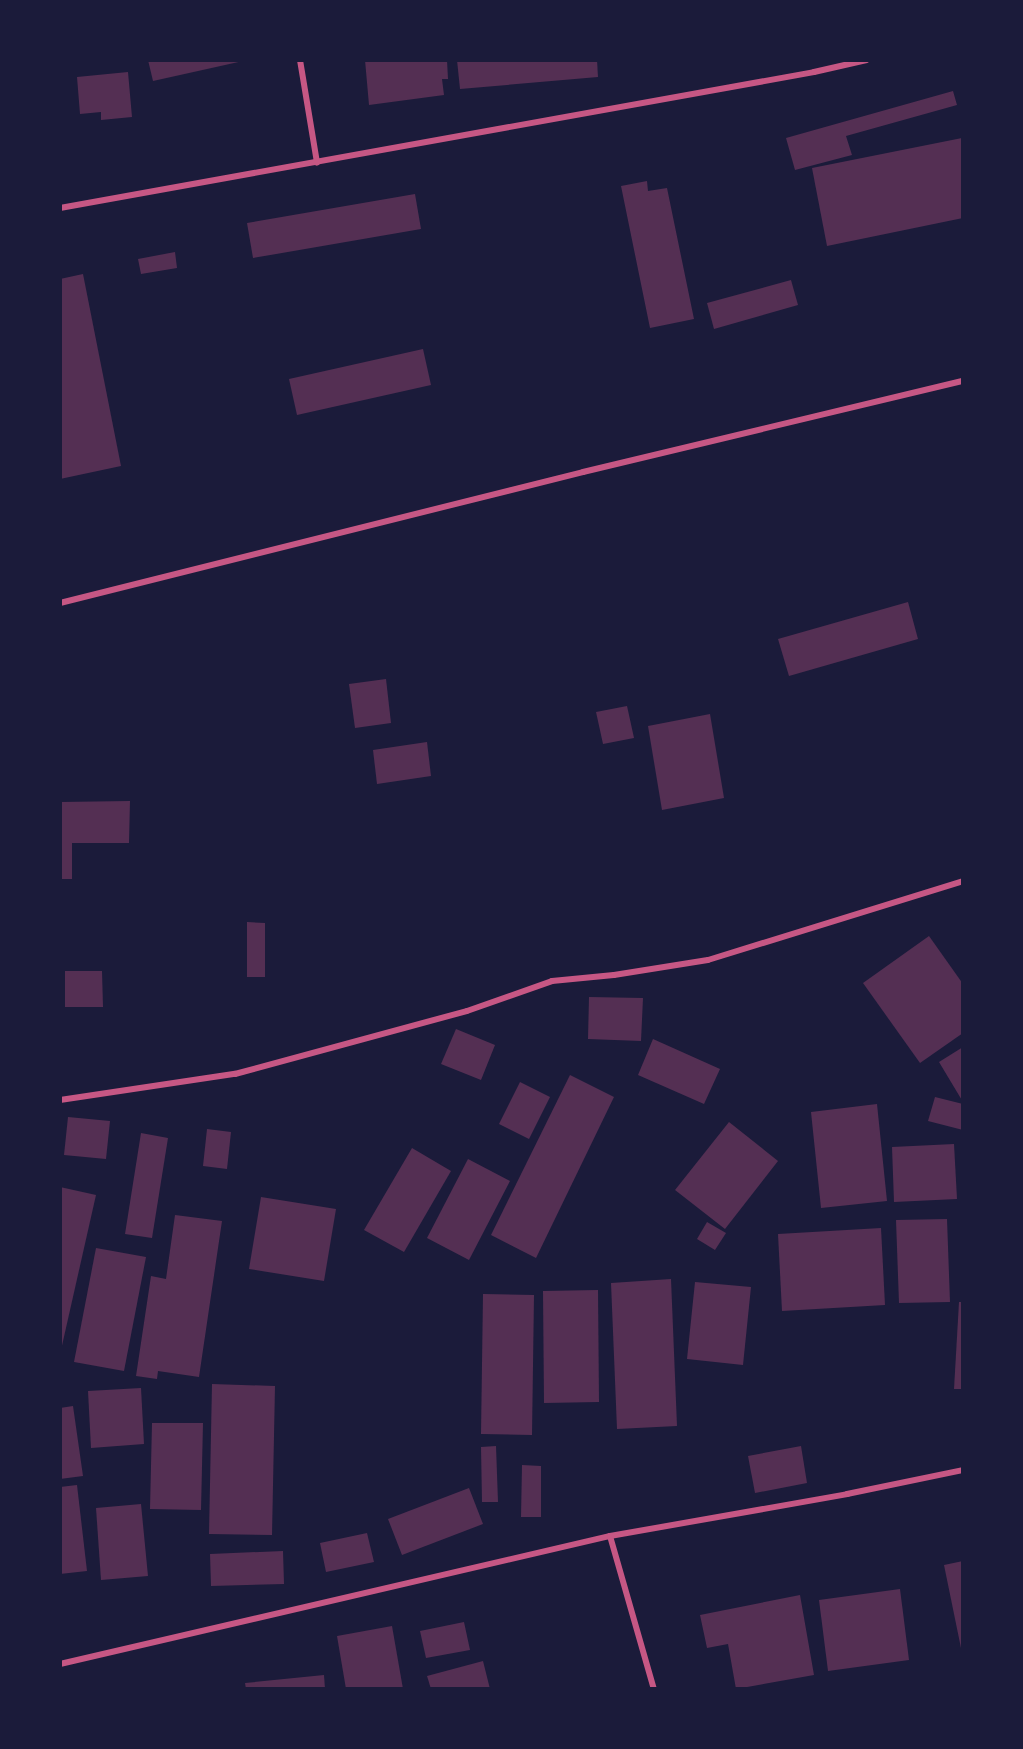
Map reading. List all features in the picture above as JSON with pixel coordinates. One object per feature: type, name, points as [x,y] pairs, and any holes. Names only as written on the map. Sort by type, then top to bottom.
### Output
[{"type":"street","points":[[300,60],[317,163]]},
{"type":"street","points":[[60,208],[814,72],[867,60]]},
{"type":"street","points":[[60,603],[583,472],[963,381]]},
{"type":"street","points":[[60,1100],[235,1074],[467,1011],[552,981],[614,975],[708,960],[963,881]]},
{"type":"street","points":[[60,1664],[610,1536],[847,1494],[963,1470]]},
{"type":"street","points":[[610,1536],[654,1689]]},
{"type":"building","points":[[148,60],[243,60],[243,61],[153,81]]},
{"type":"building","points":[[365,60],[447,60],[448,79],[442,79],[444,95],[369,105]]},
{"type":"building","points":[[457,60],[597,60],[598,77],[460,89]]},
{"type":"building","points":[[128,72],[132,117],[101,120],[101,112],[80,114],[77,77]]},
{"type":"building","points":[[953,91],[957,105],[846,136],[852,155],[795,170],[786,138]]},
{"type":"building","points":[[962,138],[963,218],[827,246],[812,168]]},
{"type":"building","points":[[647,181],[648,191],[667,188],[694,319],[650,328],[621,186]]},
{"type":"building","points":[[415,194],[421,229],[253,258],[247,223]]},
{"type":"building","points":[[175,252],[177,268],[141,274],[138,259]]},
{"type":"building","points":[[83,274],[121,466],[60,479],[60,279]]},
{"type":"building","points":[[791,280],[798,305],[714,329],[707,303]]},
{"type":"building","points":[[423,349],[431,385],[297,415],[289,379]]},
{"type":"building","points":[[908,602],[918,639],[789,676],[778,639]]},
{"type":"building","points":[[386,679],[391,723],[355,728],[349,684]]},
{"type":"building","points":[[627,706],[634,738],[603,744],[596,712]]},
{"type":"building","points":[[710,714],[724,798],[662,810],[648,726]]},
{"type":"building","points":[[427,742],[431,776],[377,784],[373,750]]},
{"type":"building","points":[[130,801],[129,843],[72,843],[72,879],[60,879],[60,802]]},
{"type":"building","points":[[247,922],[265,923],[265,977],[247,977]]},
{"type":"building","points":[[929,936],[963,984],[963,1033],[920,1063],[863,983]]},
{"type":"building","points":[[65,971],[102,971],[103,1007],[65,1007]]},
{"type":"building","points":[[589,997],[643,998],[641,1041],[588,1039]]},
{"type":"building","points":[[456,1029],[495,1045],[481,1080],[441,1064]]},
{"type":"building","points":[[653,1039],[720,1069],[704,1104],[638,1075]]},
{"type":"building","points":[[963,1047],[963,1102],[939,1062]]},
{"type":"building","points":[[570,1075],[614,1097],[536,1258],[491,1235]]},
{"type":"building","points":[[520,1082],[550,1097],[529,1139],[499,1124]]},
{"type":"building","points":[[935,1097],[963,1104],[963,1130],[928,1121]]},
{"type":"building","points":[[877,1104],[887,1201],[821,1208],[811,1112]]},
{"type":"building","points":[[68,1117],[110,1121],[106,1159],[64,1155]]},
{"type":"building","points":[[729,1122],[778,1161],[725,1229],[675,1190]]},
{"type":"building","points":[[207,1129],[231,1132],[227,1169],[203,1166]]},
{"type":"building","points":[[141,1133],[168,1138],[152,1238],[125,1234]]},
{"type":"building","points":[[954,1144],[957,1199],[894,1202],[892,1147]]},
{"type":"building","points":[[412,1148],[451,1171],[404,1252],[364,1230]]},
{"type":"building","points":[[468,1159],[510,1181],[469,1260],[427,1238]]},
{"type":"building","points":[[60,1187],[96,1195],[61,1350],[60,1350]]},
{"type":"building","points":[[261,1197],[336,1209],[324,1281],[249,1269]]},
{"type":"building","points":[[175,1215],[222,1221],[199,1377],[158,1371],[157,1379],[136,1376],[151,1276],[166,1279]]},
{"type":"building","points":[[947,1219],[950,1302],[899,1303],[896,1220]]},
{"type":"building","points":[[707,1222],[726,1233],[715,1250],[697,1239]]},
{"type":"building","points":[[881,1228],[885,1305],[782,1311],[778,1234]]},
{"type":"building","points":[[96,1248],[146,1257],[124,1371],[74,1362]]},
{"type":"building","points":[[671,1279],[677,1426],[617,1429],[611,1283]]},
{"type":"building","points":[[695,1282],[751,1287],[743,1365],[687,1359]]},
{"type":"building","points":[[598,1290],[599,1402],[544,1403],[543,1291]]},
{"type":"building","points":[[483,1294],[534,1295],[532,1435],[481,1434]]},
{"type":"building","points":[[959,1302],[963,1302],[963,1389],[954,1389]]},
{"type":"building","points":[[212,1384],[275,1386],[272,1535],[209,1534]]},
{"type":"building","points":[[141,1388],[144,1444],[91,1448],[88,1391]]},
{"type":"building","points":[[73,1406],[83,1476],[60,1479],[60,1408]]},
{"type":"building","points":[[152,1423],[203,1423],[201,1510],[150,1509]]},
{"type":"building","points":[[496,1446],[498,1502],[482,1502],[481,1447]]},
{"type":"building","points":[[801,1446],[807,1483],[755,1493],[748,1456]]},
{"type":"building","points":[[522,1465],[541,1466],[541,1517],[521,1517]]},
{"type":"building","points":[[77,1485],[87,1571],[60,1574],[60,1487]]},
{"type":"building","points":[[469,1488],[483,1524],[402,1555],[388,1519]]},
{"type":"building","points":[[141,1504],[148,1576],[101,1580],[96,1508]]},
{"type":"building","points":[[367,1533],[374,1562],[326,1572],[320,1543]]},
{"type":"building","points":[[283,1551],[284,1584],[211,1586],[210,1554]]},
{"type":"building","points":[[963,1561],[963,1653],[962,1653],[944,1565]]},
{"type":"building","points":[[900,1589],[909,1660],[828,1671],[819,1600]]},
{"type":"building","points":[[800,1595],[814,1675],[736,1689],[728,1644],[707,1648],[700,1615]]},
{"type":"building","points":[[464,1622],[470,1650],[426,1658],[420,1631]]},
{"type":"building","points":[[392,1626],[403,1689],[346,1689],[337,1636]]},
{"type":"building","points":[[483,1661],[490,1689],[431,1689],[427,1676]]},
{"type":"building","points":[[324,1675],[325,1689],[246,1689],[245,1683]]}]
